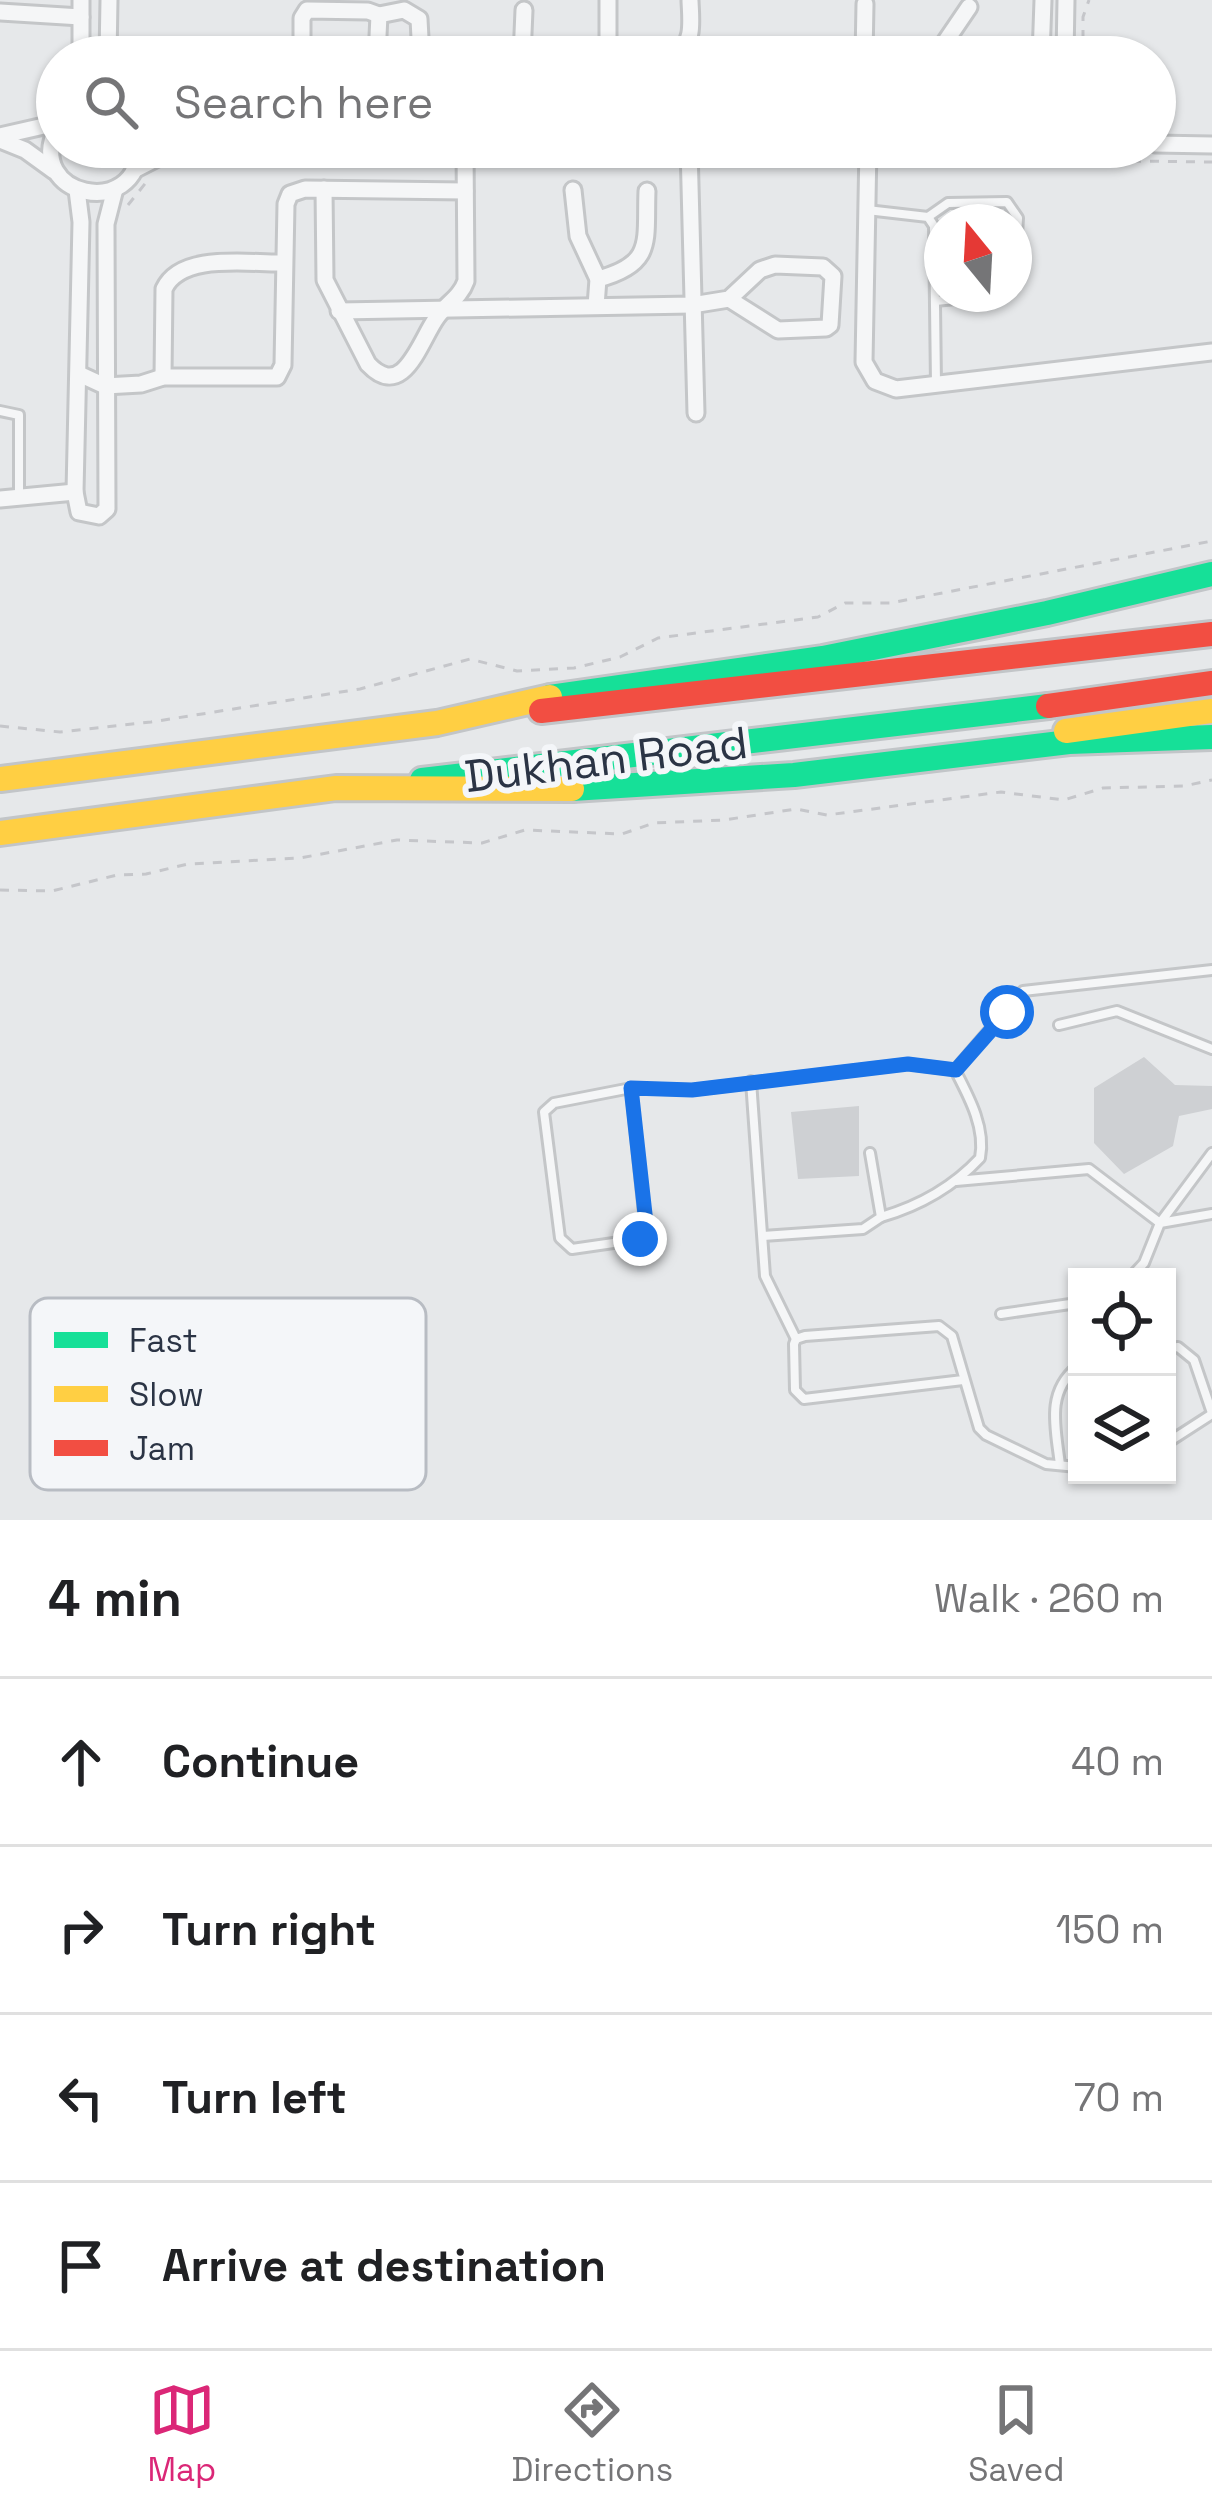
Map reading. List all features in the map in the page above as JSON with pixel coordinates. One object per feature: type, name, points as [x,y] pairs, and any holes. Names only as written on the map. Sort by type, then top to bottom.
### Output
[{"type":"main road","points":[[436,723],[525,701],[823,658],[1047,614],[1212,574]]},
{"type":"main road","name":"Dukhan Road","points":[[0,779],[436,723],[1212,634]]},
{"type":"main road","name":"Dukhan Road","points":[[0,833],[1212,683]]},
{"type":"main road","points":[[905,761],[952,747],[1212,711]]},
{"type":"main road","points":[[336,788],[514,791],[644,785],[794,775],[1070,742],[1212,737]]},
{"type":"street","points":[[108,36],[109,0]]},
{"type":"street","points":[[608,0],[608,36]]},
{"type":"street","points":[[690,1],[690,36]]},
{"type":"street","points":[[1041,2],[1042,36]]},
{"type":"street","points":[[1066,36],[1068,3]]},
{"type":"street","points":[[864,36],[865,4]]},
{"type":"street","points":[[949,36],[969,7]]},
{"type":"street","points":[[0,12],[81,8]]},
{"type":"street","points":[[302,36],[307,10],[414,13],[420,36]]},
{"type":"street","points":[[523,36],[524,10]]},
{"type":"street","points":[[378,36],[379,15]]},
{"type":"street","points":[[0,138],[36,130]]},
{"type":"street","points":[[0,138],[36,158]]},
{"type":"street","points":[[1176,144],[1212,145]]},
{"type":"street","points":[[50,168],[77,190],[103,193],[155,168]]},
{"type":"street","points":[[55,168],[57,173]]},
{"type":"street","points":[[140,168],[140,177]]},
{"type":"street","points":[[324,189],[323,270],[368,364],[379,374],[392,376],[410,367],[443,309],[459,296],[466,280],[465,168]]},
{"type":"street","points":[[689,168],[696,413]]},
{"type":"street","points":[[867,168],[864,362],[875,381],[896,388],[1212,352]]},
{"type":"street","points":[[77,190],[82,222],[77,508],[84,516],[99,516],[106,509],[106,224],[115,189]]},
{"type":"street","points":[[79,374],[105,386],[164,377],[278,377],[283,365],[287,199],[300,189],[465,191]]},
{"type":"street","points":[[573,190],[578,236],[598,278],[596,306]]},
{"type":"street","points":[[598,278],[619,273],[645,253],[647,190]]},
{"type":"street","points":[[164,377],[164,289],[169,278],[190,266],[284,263]]},
{"type":"street","points":[[339,311],[692,305],[729,299],[760,270],[775,265],[823,267],[832,276],[830,325],[826,328],[778,330],[729,299]]},
{"type":"street","points":[[0,500],[76,492]]},
{"type":"lane","points":[[948,204],[1008,204]]},
{"type":"lane","points":[[866,211],[924,217]]},
{"type":"lane","points":[[935,312],[936,384]]},
{"type":"lane","points":[[0,411],[19,415],[19,498]]},
{"type":"lane","points":[[956,1070],[1023,991],[1212,970]]},
{"type":"lane","points":[[1059,1025],[1117,1011],[1212,1049]]},
{"type":"lane","points":[[631,1088],[646,1233],[640,1239],[572,1249],[560,1238],[544,1112],[554,1102],[631,1088],[692,1090],[908,1064],[956,1070]]},
{"type":"lane","points":[[763,1236],[863,1229],[956,1181],[980,1158],[982,1146],[971,1102],[956,1070]]},
{"type":"lane","points":[[751,1081],[765,1276],[796,1339],[795,1390],[804,1399],[963,1379]]},
{"type":"lane","points":[[870,1153],[881,1217]]},
{"type":"lane","points":[[1139,1268],[1160,1223],[1212,1154]]},
{"type":"lane","points":[[956,1181],[1089,1169],[1160,1223],[1212,1214]]},
{"type":"lane","points":[[1001,1314],[1068,1304]]},
{"type":"lane","points":[[796,1339],[939,1326],[952,1336],[979,1428],[1046,1464],[1068,1466]]},
{"type":"lane","points":[[1176,1347],[1194,1360],[1212,1413],[1176,1437]]},
{"type":"lane","points":[[1060,1465],[1056,1394],[1068,1375]]},
{"type":"path","points":[[1083,36],[1089,0]]},
{"type":"path","points":[[1176,161],[1212,162]]},
{"type":"path","points":[[125,211],[140,177]]},
{"type":"path","points":[[0,726],[59,732],[151,722],[360,689],[470,659],[517,671],[574,668],[620,657],[658,638],[818,617],[845,603],[890,603],[1212,541]]},
{"type":"path","points":[[0,890],[52,891],[188,864],[300,858],[397,840],[482,843],[525,830],[622,834],[654,823],[724,820],[796,809],[827,815],[1001,792],[1064,800],[1103,788],[1184,786],[1212,780]]},
{"type":"building","points":[[1144,1057],[1175,1085],[1212,1086],[1212,1109],[1179,1116],[1173,1146],[1124,1174],[1094,1143],[1094,1088]]},
{"type":"building","points":[[859,1106],[859,1176],[798,1179],[791,1112]]},
{"type":"traffic: fast","points":[[550,697],[823,658],[1212,574]]},
{"type":"traffic: fast","points":[[422,780],[1048,706]]},
{"type":"traffic: fast","points":[[572,789],[794,775],[1069,742],[1212,737]]},
{"type":"traffic: slow","points":[[0,779],[437,723],[550,697]]},
{"type":"traffic: slow","points":[[1066,731],[1212,711]]},
{"type":"traffic: slow","points":[[0,833],[336,788],[572,789]]},
{"type":"traffic: jam","points":[[541,711],[1212,634]]},
{"type":"traffic: jam","points":[[1048,706],[1212,683]]},
{"type":"route","points":[[640,1239],[646,1223],[631,1088],[692,1090],[908,1064],[956,1070],[1007,1012]]}]
